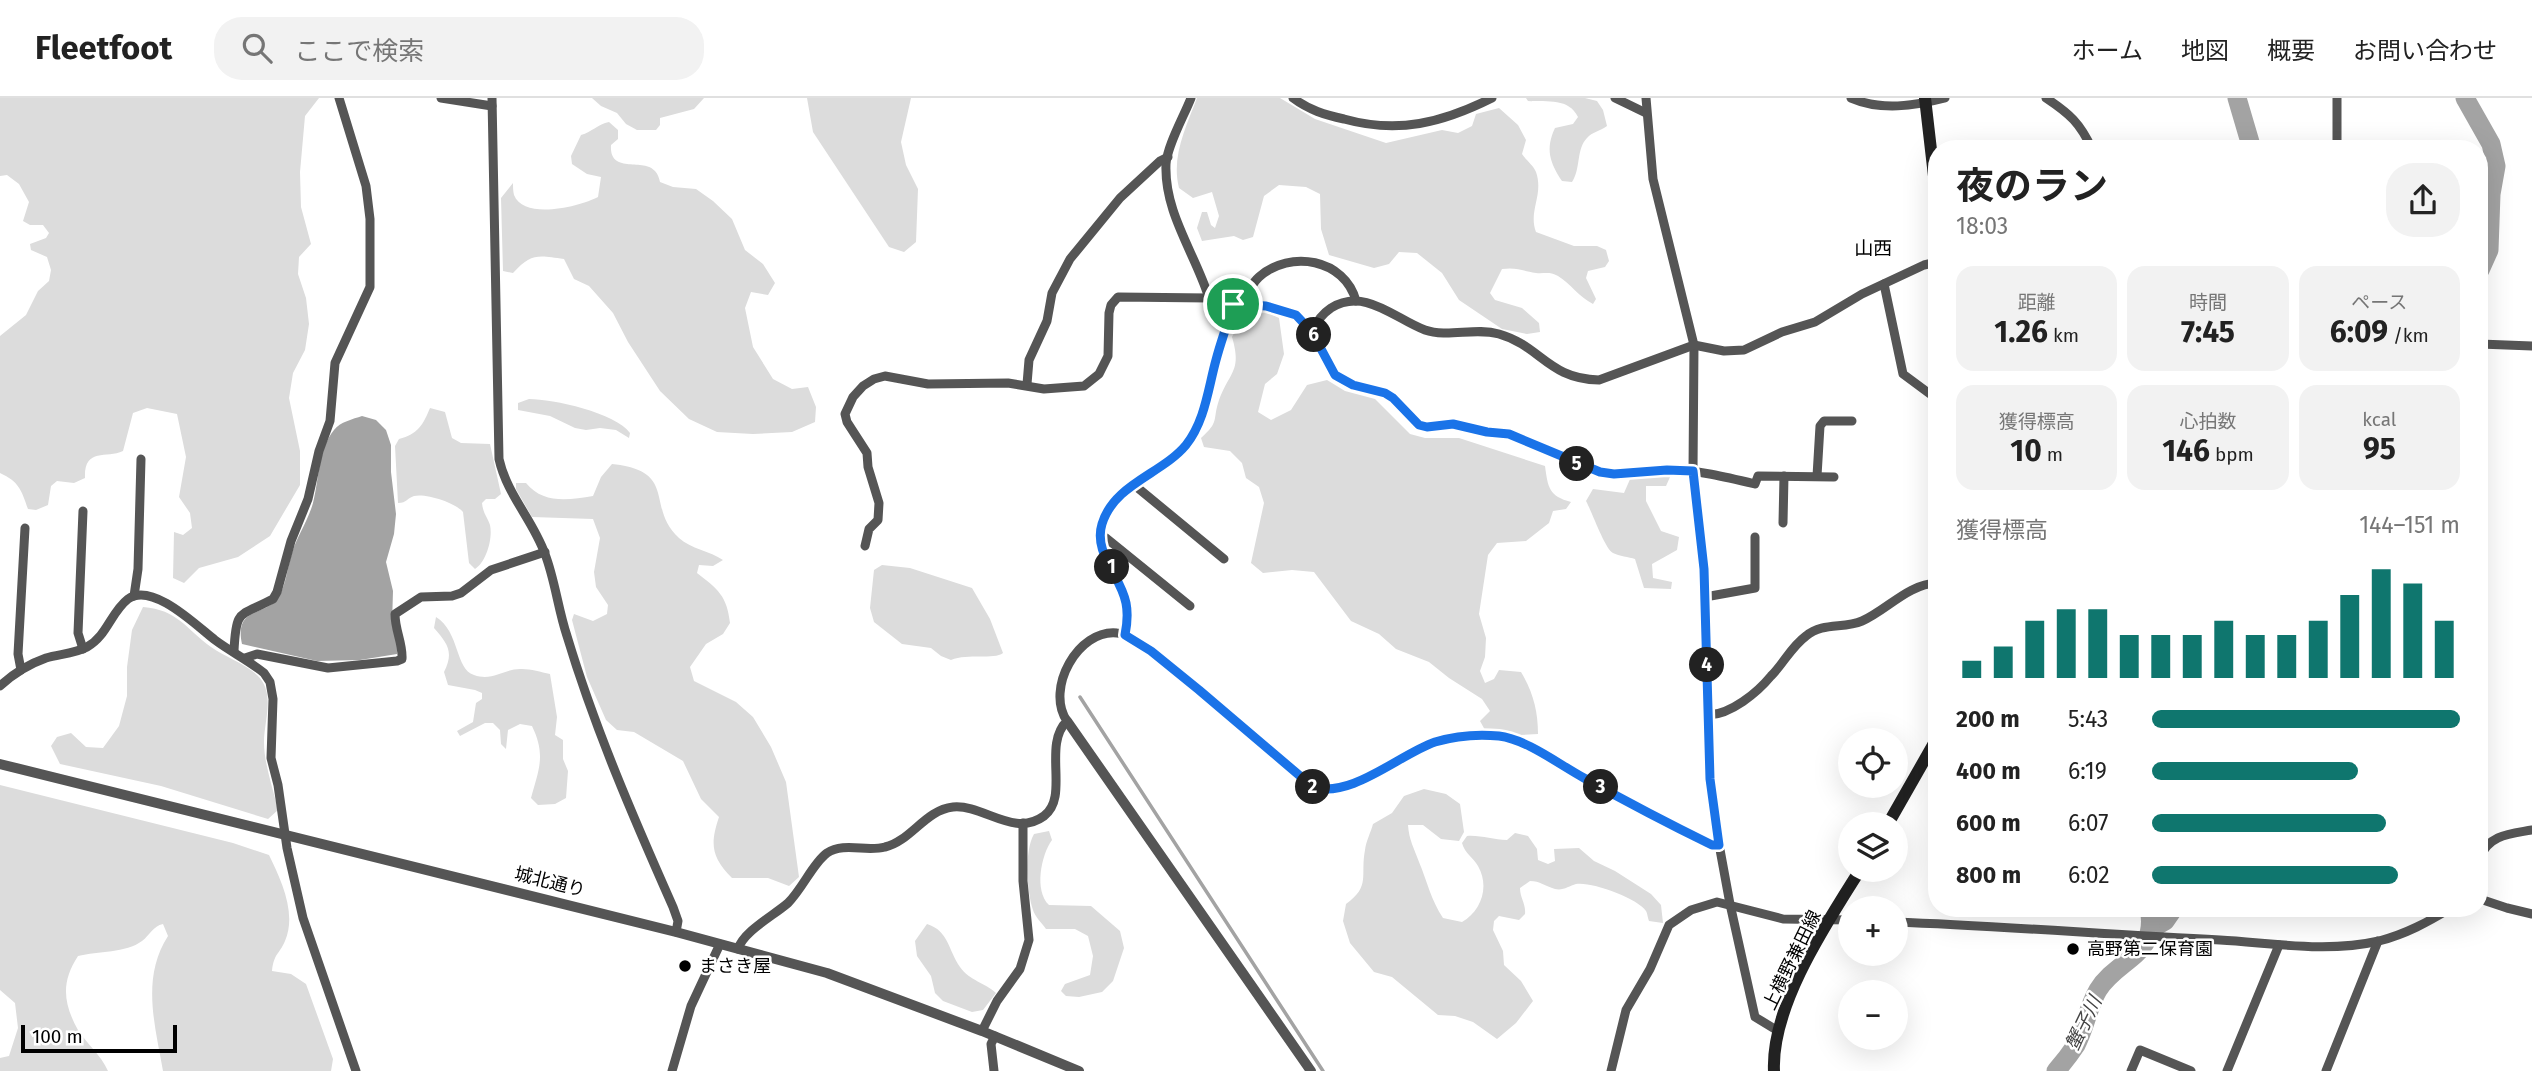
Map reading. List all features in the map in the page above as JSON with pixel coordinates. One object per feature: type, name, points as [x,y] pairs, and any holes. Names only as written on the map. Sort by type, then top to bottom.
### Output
[{"type":"main road","points":[[1926,100],[1930,140]]},
{"type":"main road","points":[[1895,812],[1928,753]]},
{"type":"main road","name":"上横野兼田線","points":[[1774,1071],[1777,1031],[1799,976],[1853,882]]},
{"type":"street","points":[[234,650],[239,617],[247,610],[273,599],[277,592],[330,421],[335,363],[370,287],[370,219],[366,186],[339,98]]},
{"type":"street","points":[[442,98],[492,102],[499,459],[510,491],[545,552],[566,634],[585,690],[611,764],[673,907],[678,921],[676,932]]},
{"type":"street","points":[[1191,98],[1166,165],[1176,219],[1209,298]]},
{"type":"street","points":[[1293,98],[1326,115],[1386,127],[1403,127],[1430,121],[1492,98]]},
{"type":"street","points":[[1615,98],[1646,113]]},
{"type":"street","points":[[1646,98],[1653,179],[1694,345],[1693,471],[1705,597],[1712,806],[1755,1017],[1777,1031]]},
{"type":"street","points":[[1851,98],[1883,106],[1945,98]]},
{"type":"street","points":[[2046,98],[2081,125],[2088,140]]},
{"type":"street","points":[[2337,98],[2337,140]]},
{"type":"street","points":[[1027,384],[1029,360],[1047,321],[1052,293],[1070,259],[1105,220],[1120,198],[1160,161],[1168,157]]},
{"type":"street","points":[[1125,635],[1126,602],[1100,546],[1102,523],[1108,511],[1133,484],[1167,462],[1194,434],[1238,304],[1257,278],[1300,259],[1324,264],[1339,273],[1347,280],[1356,301]]},
{"type":"street","points":[[1312,332],[1315,324],[1329,309],[1356,301],[1378,306],[1426,330],[1482,331],[1511,338],[1557,370],[1583,380],[1608,378],[1694,345],[1724,351],[1744,350],[1782,332],[1815,321],[1928,264]]},
{"type":"street","points":[[1884,284],[1903,374],[1928,393]]},
{"type":"street","points":[[865,547],[869,530],[878,520],[879,503],[868,467],[867,453],[847,422],[845,414],[853,397],[874,379],[886,376],[928,384],[1027,384],[1035,388],[1057,389],[1084,386],[1094,380],[1108,356],[1109,313],[1111,305],[1118,297],[1209,298],[1283,310],[1296,315],[1312,332],[1335,375],[1353,385],[1385,393],[1419,425],[1427,427],[1453,424],[1509,434],[1600,472],[1614,474],[1693,471],[1755,484],[1758,475],[1834,477]]},
{"type":"street","points":[[2488,344],[2532,346]]},
{"type":"street","points":[[1817,475],[1820,426],[1824,421],[1852,421]]},
{"type":"street","points":[[134,596],[138,569],[141,459]]},
{"type":"street","points":[[1783,523],[1784,475]]},
{"type":"street","points":[[1133,484],[1224,559]]},
{"type":"street","points":[[83,511],[78,633],[83,649]]},
{"type":"street","points":[[20,670],[18,654],[24,528]]},
{"type":"street","points":[[1100,537],[1106,538],[1191,606]]},
{"type":"street","points":[[1705,597],[1755,588],[1755,537]]},
{"type":"street","points":[[245,658],[257,654],[328,668],[397,661],[403,656],[401,640],[395,628],[395,614],[421,597],[461,593],[491,570],[545,552]]},
{"type":"street","points":[[1709,715],[1726,710],[1753,693],[1770,678],[1790,651],[1815,629],[1860,622],[1919,586],[1928,584]]},
{"type":"street","points":[[0,685],[20,670],[44,659],[83,649],[102,636],[121,607],[134,596],[145,596],[183,612],[217,641],[234,650],[264,673],[270,682],[273,699],[271,758],[303,919],[356,1071]]},
{"type":"street","points":[[1311,1071],[1061,713],[1059,699],[1064,673],[1084,646],[1096,637],[1109,633],[1125,635],[1151,651],[1313,787],[1331,790],[1433,743],[1455,737],[1500,736],[1536,751],[1660,820],[1712,845],[1719,845]]},
{"type":"street","points":[[738,949],[744,937],[766,922],[801,890],[816,864],[827,853],[838,848],[885,847],[905,838],[929,817],[949,807],[967,809],[1006,822],[1023,823],[1043,817],[1054,802],[1056,742],[1060,728],[1067,721]]},
{"type":"street","name":"城北通り","points":[[0,764],[738,949],[871,988],[995,1035],[1079,1071]]},
{"type":"street","points":[[982,1031],[997,1001],[1020,969],[1029,940],[1023,880],[1023,823]]},
{"type":"street","points":[[2488,843],[2495,838],[2532,830]]},
{"type":"street","points":[[1611,1071],[1626,1010],[1650,969],[1670,925],[1691,910],[1710,902],[1730,904],[1783,919],[1838,920]]},
{"type":"street","points":[[2488,902],[2532,914]]},
{"type":"street","points":[[1908,923],[2344,947],[2415,930],[2436,917]]},
{"type":"street","points":[[2326,1071],[2378,941]]},
{"type":"street","points":[[672,1071],[691,1006],[720,944]]},
{"type":"street","points":[[2227,1071],[2279,945]]},
{"type":"street","points":[[994,1071],[991,1044],[995,1035]]},
{"type":"street","points":[[2131,1071],[2140,1050],[2191,1071]]},
{"type":"shaded area","points":[[0,98],[319,98],[305,116],[300,172],[301,207],[311,244],[299,257],[298,274],[306,298],[309,324],[305,350],[293,373],[289,398],[300,451],[300,485],[270,536],[238,557],[199,568],[184,583],[173,578],[174,532],[183,535],[192,528],[190,513],[179,497],[186,457],[177,414],[147,408],[133,413],[123,451],[92,458],[88,462],[85,478],[74,483],[57,481],[51,486],[48,505],[36,510],[28,509],[18,487],[0,473],[0,336],[26,315],[38,291],[49,281],[51,270],[47,257],[31,250],[30,244],[46,238],[49,233],[43,225],[30,225],[23,221],[29,202],[19,184],[7,175],[0,176]]},
{"type":"shaded area","points":[[592,98],[704,98],[694,109],[660,118],[660,125],[656,130],[637,130],[626,124],[617,113],[601,106]]},
{"type":"shaded area","points":[[807,98],[911,98],[901,142],[906,165],[918,189],[916,242],[904,252],[889,247],[813,132]]},
{"type":"shaded area","points":[[1197,98],[1280,98],[1315,119],[1386,143],[1442,130],[1458,133],[1472,126],[1476,114],[1499,108],[1518,125],[1526,140],[1522,154],[1536,172],[1536,232],[1574,246],[1597,246],[1606,250],[1609,261],[1605,267],[1588,271],[1586,278],[1596,299],[1593,304],[1588,301],[1555,274],[1502,269],[1490,293],[1495,300],[1522,308],[1539,323],[1540,332],[1527,334],[1502,329],[1459,300],[1442,273],[1417,253],[1399,252],[1389,264],[1374,268],[1329,255],[1321,229],[1320,194],[1306,187],[1279,185],[1264,196],[1253,237],[1243,240],[1234,236],[1202,241],[1197,228],[1202,212],[1207,212],[1211,225],[1215,228],[1219,216],[1212,192],[1193,198],[1179,188],[1177,176],[1181,142]]},
{"type":"shaded area","points":[[1526,98],[1585,98],[1597,101],[1603,110],[1607,126],[1587,138],[1572,182],[1562,181],[1558,174],[1550,156],[1550,143],[1555,128],[1573,124],[1578,117],[1563,104],[1528,101]]},
{"type":"shaded area","points":[[609,122],[618,130],[618,139],[611,145],[615,160],[650,167],[657,173],[660,182],[673,187],[696,189],[732,219],[745,250],[763,264],[775,283],[768,295],[751,292],[745,308],[753,347],[773,379],[792,389],[808,387],[816,407],[815,422],[792,432],[753,434],[717,432],[689,419],[660,391],[628,342],[613,313],[589,286],[574,279],[564,259],[536,257],[525,262],[513,273],[503,271],[501,198],[513,183],[514,195],[520,203],[529,208],[567,207],[598,197],[601,177],[587,174],[572,164],[571,156],[581,135]]},
{"type":"shaded area","points":[[1262,310],[1279,318],[1284,354],[1277,374],[1265,384],[1258,412],[1271,420],[1291,410],[1307,385],[1327,380],[1345,391],[1375,399],[1410,434],[1425,438],[1459,438],[1545,466],[1551,490],[1558,497],[1571,502],[1566,509],[1553,511],[1549,523],[1526,541],[1497,543],[1488,555],[1479,614],[1486,638],[1485,657],[1480,671],[1485,683],[1494,679],[1499,670],[1521,672],[1534,702],[1538,734],[1519,735],[1485,730],[1480,721],[1490,711],[1482,699],[1429,662],[1396,649],[1379,634],[1351,621],[1314,572],[1292,570],[1263,573],[1251,563],[1264,503],[1259,487],[1246,478],[1242,463],[1230,451],[1204,447],[1201,438],[1213,424],[1219,400],[1235,364],[1232,337],[1242,317]]},
{"type":"shaded area","points":[[529,399],[568,404],[598,413],[623,426],[630,433],[629,438],[616,430],[575,428],[550,416],[518,410],[518,403]]},
{"type":"shaded area","points":[[430,408],[445,412],[452,438],[461,443],[490,444],[501,494],[482,503],[490,525],[490,537],[488,550],[475,569],[469,563],[463,512],[448,502],[419,495],[398,503],[395,446],[399,439],[419,428]]},
{"type":"shaded area","points":[[362,416],[376,420],[386,430],[391,445],[396,514],[394,534],[386,562],[393,591],[392,624],[397,654],[360,660],[317,661],[242,644],[243,622],[248,616],[270,605],[282,590],[294,547],[313,503],[322,456],[329,438],[340,425]]},
{"type":"shaded area","points":[[612,464],[646,474],[654,482],[669,526],[679,538],[723,560],[713,566],[699,565],[697,573],[711,584],[724,600],[730,623],[723,634],[706,644],[690,667],[694,681],[736,702],[753,717],[771,747],[786,782],[799,877],[789,886],[768,878],[732,878],[716,857],[714,850],[714,835],[719,817],[701,799],[683,761],[634,732],[617,730],[606,720],[587,677],[572,620],[574,614],[593,621],[607,614],[608,605],[596,587],[594,572],[600,538],[593,519],[532,517],[516,489],[516,483],[526,483],[540,494],[556,499],[593,496],[601,477]]},
{"type":"shaded area","points":[[1654,474],[1670,477],[1666,486],[1646,486],[1646,501],[1661,531],[1679,537],[1677,550],[1652,564],[1653,578],[1672,582],[1671,589],[1644,588],[1635,559],[1610,550],[1586,501],[1593,489],[1624,493],[1631,477]]},
{"type":"shaded area","points":[[882,565],[910,568],[972,588],[990,619],[1003,653],[951,660],[931,648],[902,644],[874,622],[870,608],[874,570]]},
{"type":"shaded area","points":[[143,607],[173,616],[211,647],[252,671],[263,682],[268,698],[264,750],[278,810],[268,819],[161,786],[60,764],[51,746],[57,737],[71,733],[86,747],[103,748],[119,726],[127,696],[127,667],[132,630]]},
{"type":"shaded area","points":[[436,617],[449,632],[463,666],[474,675],[487,677],[522,669],[550,674],[557,717],[555,735],[563,740],[563,759],[568,771],[566,798],[555,804],[538,805],[531,798],[539,770],[540,754],[532,726],[520,724],[508,730],[506,749],[501,744],[500,730],[493,723],[485,723],[460,736],[457,731],[473,722],[476,703],[482,699],[482,693],[448,685],[444,672],[449,659],[448,648],[434,628]]},
{"type":"shaded area","points":[[0,785],[233,843],[269,855],[286,897],[289,919],[285,941],[275,957],[272,971],[291,974],[306,984],[333,1059],[331,1071],[163,1071],[154,1019],[152,985],[160,952],[168,936],[163,924],[142,941],[128,948],[78,956],[69,975],[66,993],[69,1011],[78,1030],[108,1071],[0,1071],[0,1058],[9,1056],[18,1028],[15,1003],[0,990]]},
{"type":"shaded area","points":[[1424,789],[1446,794],[1460,804],[1464,832],[1459,841],[1441,839],[1423,825],[1408,825],[1409,835],[1432,897],[1443,918],[1462,922],[1474,912],[1482,898],[1482,874],[1462,843],[1467,836],[1507,840],[1515,833],[1528,836],[1537,849],[1538,860],[1548,864],[1555,861],[1554,849],[1579,848],[1594,861],[1651,894],[1661,905],[1663,923],[1649,921],[1646,912],[1634,901],[1602,888],[1576,884],[1558,889],[1530,881],[1520,888],[1525,914],[1519,920],[1499,916],[1494,921],[1493,930],[1503,951],[1504,965],[1521,981],[1533,1001],[1516,1023],[1497,1039],[1473,1022],[1455,1016],[1438,1015],[1392,977],[1374,972],[1350,943],[1343,921],[1346,904],[1362,886],[1366,847],[1373,824],[1392,813],[1404,796]]},
{"type":"shaded area","points":[[1049,831],[1052,840],[1042,863],[1040,882],[1044,899],[1049,905],[1091,906],[1120,931],[1124,948],[1113,981],[1102,992],[1079,997],[1066,996],[1061,991],[1065,984],[1090,975],[1093,956],[1088,936],[1075,929],[1046,929],[1033,910],[1028,883],[1031,841],[1034,834]]},
{"type":"shaded area","points":[[927,924],[944,936],[964,972],[996,993],[983,1010],[972,1012],[943,1001],[935,993],[931,976],[917,956],[915,941]]},
{"type":"waterway","name":"蟹子川","points":[[2237,98],[2249,140]]},
{"type":"waterway","points":[[2465,98],[2491,144],[2496,166],[2491,194],[2488,252]]},
{"type":"waterway","points":[[1080,697],[1323,1071]]},
{"type":"waterway","name":"蟹子川","points":[[2056,1071],[2076,1045],[2098,990],[2106,979],[2143,947],[2148,937],[2150,917]]},
{"type":"waterway","points":[[2151,929],[2168,917]]},
{"type":"place","name":"高野第二保育園","points":[[2073,949]]},
{"type":"place","name":"まさき屋","points":[[685,966]]},
{"type":"district","name":"山西","points":[[1873,248]]},
{"type":"route","points":[[1233,304],[1266,306],[1296,315],[1312,332],[1335,375],[1353,385],[1385,393],[1419,425],[1464,425],[1487,432],[1509,434],[1600,472],[1614,474],[1645,470],[1693,471],[1695,508],[1704,569],[1710,779],[1719,845],[1712,845],[1660,820],[1536,751],[1500,736],[1455,737],[1433,743],[1348,784],[1331,790],[1321,790],[1305,782],[1199,690],[1151,651],[1125,635],[1126,602],[1100,546],[1102,523],[1108,511],[1133,484],[1167,462],[1194,434],[1202,416],[1233,304]]}]
